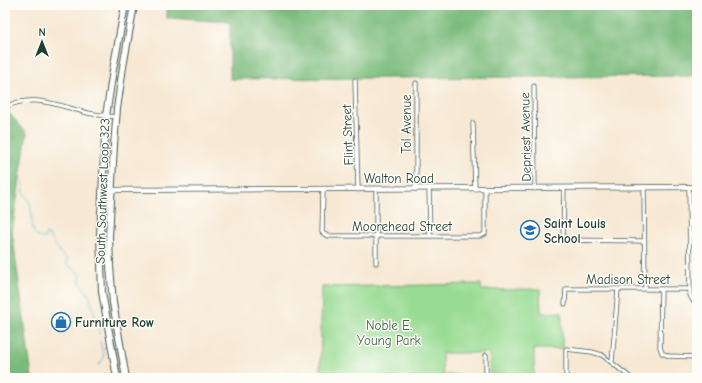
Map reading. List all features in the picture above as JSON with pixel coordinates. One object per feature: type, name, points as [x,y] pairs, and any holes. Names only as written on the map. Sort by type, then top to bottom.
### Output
[{"type":"highway","name":"South Southwest Loop 323","points":[[117,378],[105,313],[100,235],[106,116],[125,5]]},
{"type":"highway","name":"South Southwest Loop 323","points":[[126,378],[116,322],[111,280],[109,237],[116,117],[122,67],[134,5]]},
{"type":"main road","points":[[694,378],[697,375]]},
{"type":"street","name":"Flint Street","points":[[355,80],[358,190]]},
{"type":"street","name":"Tol Avenue","points":[[416,83],[416,189]]},
{"type":"street","name":"Depriest Avenue","points":[[534,86],[535,189]]},
{"type":"street","points":[[5,107],[25,101],[42,101],[90,113],[116,117]]},
{"type":"street","points":[[473,123],[475,189]]},
{"type":"street","points":[[689,187],[690,295],[695,302]]},
{"type":"street","name":"Walton Road","points":[[102,190],[376,190],[697,187]]},
{"type":"street","points":[[564,188],[563,240],[645,241]]},
{"type":"street","points":[[644,188],[645,289]]},
{"type":"street","points":[[429,189],[430,236]]},
{"type":"street","name":"Moorehead Street","points":[[322,190],[322,228],[324,234],[328,236],[480,236],[485,234],[485,189]]},
{"type":"street","points":[[376,190],[376,263]]},
{"type":"street","points":[[690,234],[697,234]]},
{"type":"street","points":[[612,362],[618,288]]},
{"type":"street","name":"Madison Street","points":[[565,304],[566,289],[690,289]]},
{"type":"street","points":[[661,289],[660,347],[662,353],[669,356],[697,357]]},
{"type":"street","points":[[566,378],[566,349],[598,353],[612,362],[630,378]]},
{"type":"street","points":[[486,356],[486,378]]},
{"type":"green space","points":[[167,5],[697,5],[697,76],[230,79],[230,22],[167,18]]},
{"type":"green space","points":[[6,110],[27,133],[12,232],[32,378],[5,378]]},
{"type":"green space","name":"Noble E. Young Park","points":[[481,284],[481,290],[540,289],[541,313],[562,312],[562,349],[534,349],[534,378],[519,378],[519,374],[490,374],[489,353],[442,353],[443,375],[462,375],[462,378],[320,378],[322,287]]},
{"type":"waterway","points":[[5,153],[13,172],[23,181],[24,194],[31,206],[35,233],[38,237],[45,238],[46,234],[48,235],[61,254],[67,259],[67,264],[80,274],[80,283],[89,295],[97,323],[99,325],[99,334]]},
{"type":"waterway","points":[[99,365],[104,357],[100,341]]},
{"type":"place","name":"Saint Louis School","points":[[530,230]]},
{"type":"place","name":"Furniture Row","points":[[61,322]]}]
